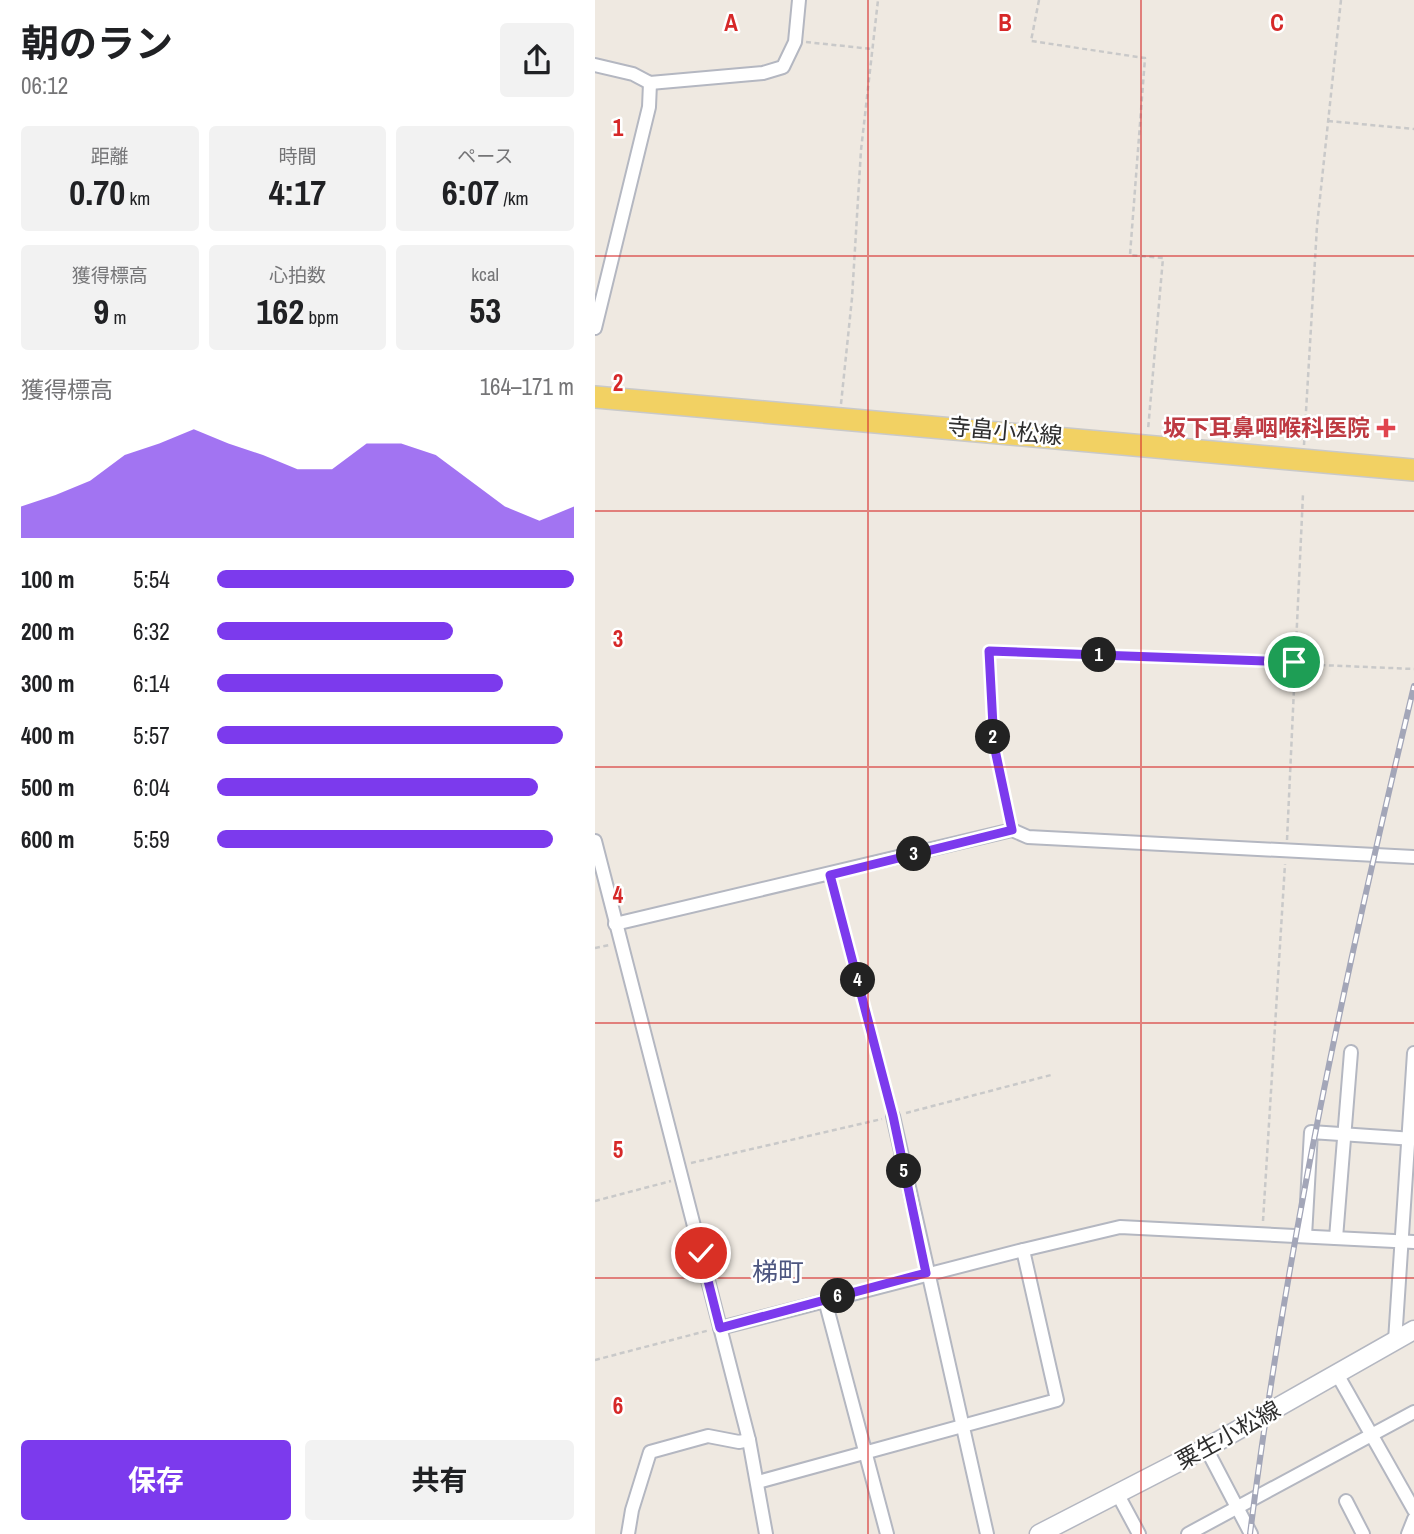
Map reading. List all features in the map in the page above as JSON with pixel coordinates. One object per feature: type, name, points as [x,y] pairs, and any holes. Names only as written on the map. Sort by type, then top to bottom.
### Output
[{"type":"main road","name":"寺畠小松線","points":[[595,397],[1147,444],[1414,470]]},
{"type":"main road","name":"粟生小松線","points":[[1039,1534],[1206,1448],[1414,1330]]},
{"type":"street","points":[[595,65],[650,83],[762,73],[783,66],[795,42],[799,0]]},
{"type":"street","points":[[595,328],[649,107],[650,83]]},
{"type":"street","points":[[615,924],[1012,830],[1028,837],[1414,857]]},
{"type":"street","points":[[595,841],[749,1440],[766,1534]]},
{"type":"street","points":[[1336,1238],[1351,1052]]},
{"type":"street","points":[[1395,1341],[1408,1241],[1414,1053]]},
{"type":"street","points":[[893,1116],[926,1273],[964,1426],[987,1534]]},
{"type":"street","points":[[1305,1236],[1311,1132],[1411,1139]]},
{"type":"street","points":[[720,1328],[926,1273],[1120,1227],[1408,1241]]},
{"type":"street","points":[[758,1482],[866,1450],[1057,1400],[1023,1250]]},
{"type":"street","points":[[825,1300],[887,1534]]},
{"type":"street","points":[[1337,1374],[1414,1510]]},
{"type":"street","points":[[1188,1534],[1414,1412]]},
{"type":"street","points":[[628,1534],[632,1510],[650,1452],[708,1436],[739,1442],[749,1440]]},
{"type":"street","points":[[1206,1448],[1251,1534]]},
{"type":"street","points":[[1117,1493],[1139,1534]]},
{"type":"street","points":[[1346,1502],[1363,1534]]},
{"type":"street","points":[[1408,1534],[1414,1519]]},
{"type":"path","points":[[840,417],[878,0]]},
{"type":"path","points":[[1039,0],[1031,41],[1145,58],[1130,255],[1163,258],[1147,444]]},
{"type":"path","points":[[1303,459],[1317,226],[1341,0]]},
{"type":"path","points":[[795,42],[872,49]]},
{"type":"path","points":[[1328,121],[1414,129]]},
{"type":"path","points":[[1012,830],[994,745],[989,651],[1414,669]]},
{"type":"path","points":[[830,875],[893,1116]]},
{"type":"path","points":[[595,1201],[679,1172],[1051,1075]]},
{"type":"path","points":[[595,1360],[720,1328]]},
{"type":"railway","points":[[1250,1534],[1281,1320],[1320,1107],[1414,686]]},
{"type":"place","name":"坂下耳鼻咽喉科医院","points":[[1386,428]]},
{"type":"district","name":"梯町","points":[[778,1272]]},
{"type":"route","points":[[701,1253],[720,1328],[926,1273],[893,1116],[830,875],[1012,830],[994,745],[989,651],[1294,662]]}]
